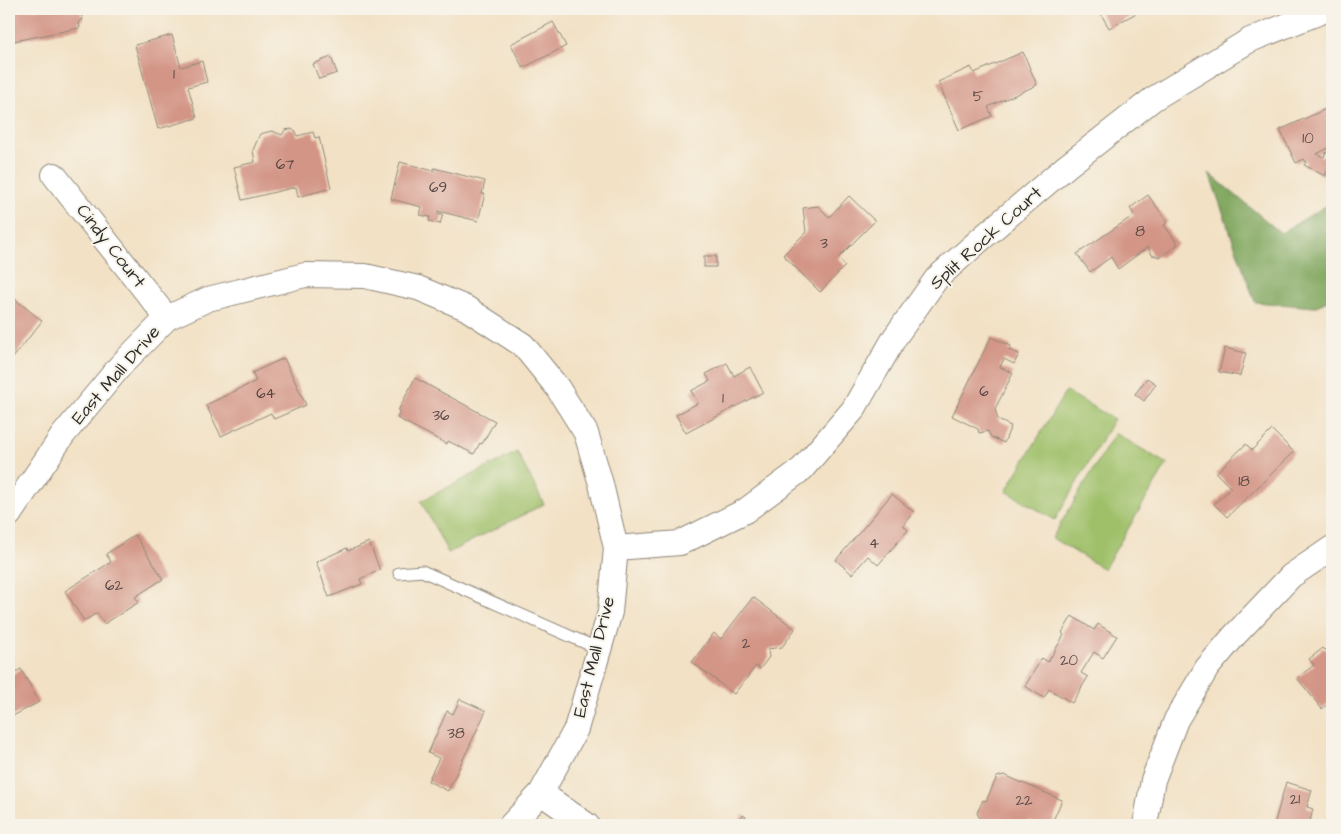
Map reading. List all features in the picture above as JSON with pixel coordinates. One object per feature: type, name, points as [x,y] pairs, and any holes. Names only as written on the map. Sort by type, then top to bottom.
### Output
[{"type":"street","name":"Split Rock Court","points":[[616,548],[680,543],[745,511],[802,470],[853,410],[895,337],[937,278],[982,238],[1067,166],[1153,99],[1250,40],[1328,9]]},
{"type":"street","name":"Cindy Court","points":[[54,175],[167,318]]},
{"type":"street","name":"East Mall Drive","points":[[9,515],[64,435],[121,365],[167,318],[208,299],[305,275],[365,276],[418,288],[466,308],[523,345],[558,387],[586,432],[601,484],[616,548],[610,612],[576,729],[541,793],[511,825]]},
{"type":"street","points":[[1144,825],[1152,780],[1176,720],[1207,668],[1234,636],[1291,576],[1332,548]]},
{"type":"street","points":[[541,793],[587,825]]},
{"type":"lane","points":[[399,573],[422,571],[599,649]]},
{"type":"green space","points":[[1209,173],[1281,233],[1332,202],[1332,299],[1314,307],[1255,302]]},
{"type":"green space","points":[[1066,391],[1114,419],[1055,520],[1006,491]]},
{"type":"green space","points":[[1115,433],[1167,464],[1104,569],[1052,538]]},
{"type":"green space","points":[[517,452],[544,504],[448,553],[421,501]]},
{"type":"building","points":[[9,9],[80,9],[83,20],[79,21],[80,28],[9,42]]},
{"type":"building","points":[[1098,9],[1139,9],[1140,11],[1109,28]]},
{"type":"building","points":[[553,22],[566,46],[523,68],[511,44]]},
{"type":"building","points":[[172,35],[181,67],[202,61],[207,82],[188,87],[197,118],[158,129],[135,45]]},
{"type":"building","points":[[1023,52],[1037,85],[988,107],[992,116],[959,130],[938,82],[971,67],[974,73]]},
{"type":"building","points":[[331,57],[337,73],[319,79],[313,64]]},
{"type":"building","points":[[1332,95],[1332,106],[1327,98]]},
{"type":"building","points":[[1332,106],[1332,146],[1317,154],[1324,157],[1326,152],[1332,155],[1332,161],[1325,176],[1304,165],[1306,162],[1304,159],[1296,163],[1280,130]]},
{"type":"building","points":[[291,129],[296,131],[297,136],[313,132],[315,138],[319,137],[331,188],[298,197],[296,187],[242,200],[234,167],[255,162],[253,150],[260,134],[272,131],[282,135],[285,130]]},
{"type":"building","points":[[400,162],[434,171],[434,168],[485,181],[482,194],[485,194],[478,221],[438,211],[437,213],[443,214],[440,224],[429,221],[430,217],[420,215],[422,207],[391,199]]},
{"type":"building","points":[[1148,195],[1168,222],[1164,225],[1178,244],[1161,257],[1152,255],[1148,247],[1118,269],[1111,257],[1090,272],[1077,254],[1134,215],[1130,208]]},
{"type":"building","points":[[849,196],[875,221],[838,258],[845,266],[820,292],[783,255],[806,232],[803,208],[818,206],[829,217]]},
{"type":"building","points":[[704,256],[716,256],[716,267],[704,267]]},
{"type":"building","points":[[15,299],[42,321],[9,363],[9,306]]},
{"type":"building","points":[[991,337],[1011,346],[1009,350],[1019,354],[1014,364],[1004,359],[1000,367],[1013,373],[995,409],[998,420],[1011,426],[1004,443],[991,437],[988,431],[979,433],[978,429],[952,416]]},
{"type":"building","points":[[1225,348],[1246,353],[1240,376],[1219,372]]},
{"type":"building","points":[[284,358],[306,405],[274,419],[271,413],[221,436],[206,405],[256,381],[252,373]]},
{"type":"building","points":[[727,363],[734,376],[750,367],[763,392],[686,433],[676,415],[698,403],[691,391],[710,381],[706,374]]},
{"type":"building","points":[[415,378],[495,421],[474,454],[448,441],[447,444],[397,418],[400,412],[398,411]]},
{"type":"building","points":[[1147,378],[1156,384],[1144,401],[1135,394]]},
{"type":"building","points":[[1272,430],[1294,452],[1227,517],[1214,504],[1231,488],[1216,473],[1246,444],[1252,450]]},
{"type":"building","points":[[892,494],[914,512],[903,525],[908,530],[878,565],[868,556],[852,574],[836,560]]},
{"type":"building","points":[[135,535],[163,579],[135,597],[139,602],[104,624],[97,613],[84,621],[65,591],[111,562],[106,554]]},
{"type":"building","points":[[369,542],[380,570],[360,579],[362,584],[329,597],[316,562],[347,548],[348,551]]},
{"type":"building","points":[[753,597],[795,629],[782,647],[768,649],[769,657],[760,669],[756,666],[734,694],[692,662],[714,633],[721,639]]},
{"type":"building","points":[[1072,616],[1094,630],[1098,624],[1117,636],[1103,658],[1094,652],[1081,673],[1088,677],[1072,703],[1049,689],[1044,698],[1025,686],[1042,658],[1048,662],[1064,635],[1062,633]]},
{"type":"building","points":[[1332,644],[1332,700],[1322,709],[1297,678],[1314,665],[1309,659],[1323,648],[1325,650]]},
{"type":"building","points":[[21,669],[39,702],[9,718],[9,676]]},
{"type":"building","points":[[460,699],[486,711],[448,791],[428,781],[439,758],[428,753],[447,711],[453,714]]},
{"type":"building","points":[[1004,775],[1062,800],[1051,825],[1037,825],[1029,821],[1027,825],[989,825],[982,823],[977,813],[983,800],[986,801],[997,777]]},
{"type":"building","points":[[1286,782],[1312,790],[1307,807],[1313,809],[1309,825],[1274,825]]},
{"type":"building","points":[[743,815],[756,824],[736,825]]}]
